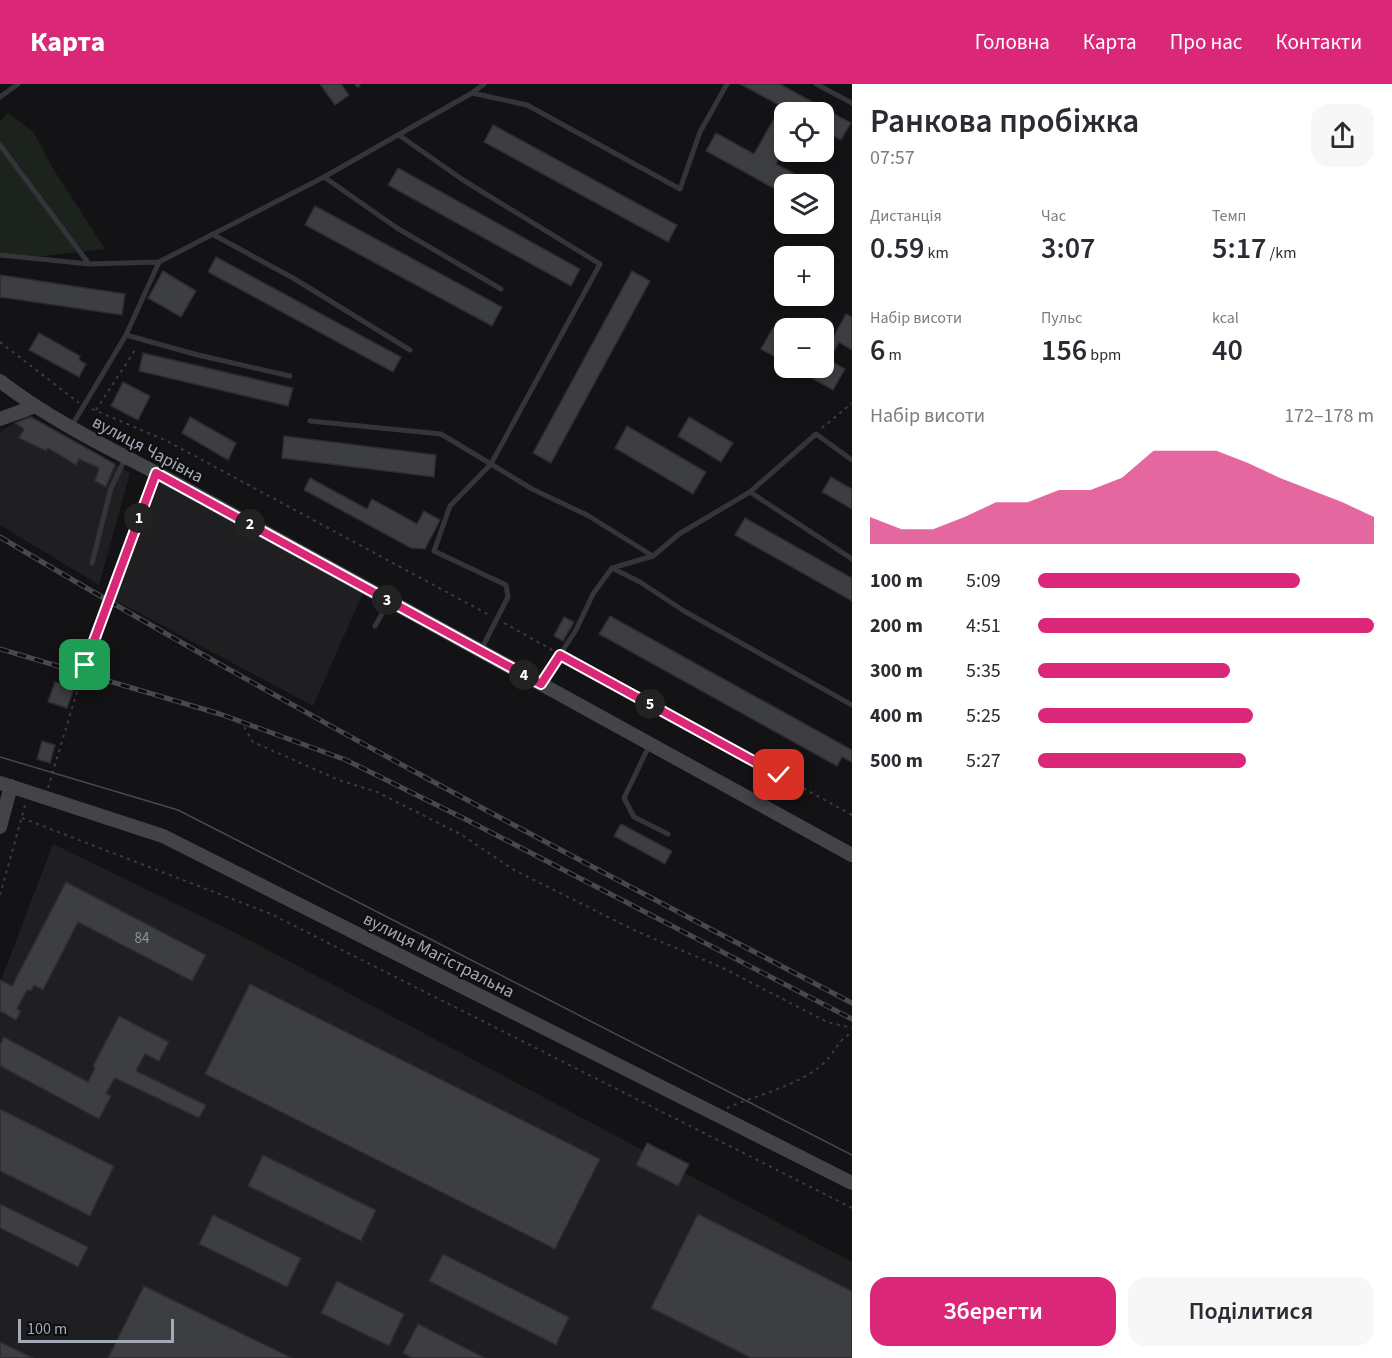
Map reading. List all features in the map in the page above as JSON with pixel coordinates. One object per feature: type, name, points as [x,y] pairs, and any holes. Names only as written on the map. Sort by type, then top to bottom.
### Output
[{"type":"street","name":"вулиця Чарівна","points":[[0,381],[33,407],[70,429],[156,473],[852,855]]},
{"type":"street","points":[[0,419],[33,407]]},
{"type":"street","points":[[0,827],[6,784]]},
{"type":"street","name":"вулиця Магістральна","points":[[6,784],[163,836],[852,1184]]},
{"type":"lane","points":[[0,97],[18,84]]},
{"type":"lane","points":[[0,255],[88,264],[159,262],[324,177],[484,84]]},
{"type":"lane","points":[[472,93],[527,105],[680,189],[700,132],[727,84]]},
{"type":"lane","points":[[816,84],[852,104]]},
{"type":"lane","points":[[399,135],[463,180],[600,264],[491,464],[450,506],[434,551],[506,585],[508,597],[480,651]]},
{"type":"lane","points":[[0,145],[88,264]]},
{"type":"lane","points":[[324,177],[397,228],[501,289]]},
{"type":"lane","points":[[212,234],[293,278],[410,350]]},
{"type":"lane","points":[[70,429],[82,405],[126,335],[159,262]]},
{"type":"lane","points":[[126,335],[290,376]]},
{"type":"lane","points":[[310,421],[441,434],[532,489],[587,515],[653,556]]},
{"type":"lane","points":[[541,684],[576,630],[593,594],[612,568],[653,556],[679,534],[750,492],[816,434],[852,460]]},
{"type":"lane","points":[[92,563],[111,488],[126,457]]},
{"type":"lane","points":[[750,492],[852,559]]},
{"type":"lane","points":[[612,568],[852,705]]},
{"type":"lane","points":[[375,626],[390,601]]},
{"type":"lane","points":[[650,744],[624,798],[634,817],[668,834]]},
{"type":"path","points":[[96,411],[141,339]]},
{"type":"path","points":[[0,342],[82,405],[167,441],[497,619],[852,815]]},
{"type":"path","points":[[816,434],[852,403]]},
{"type":"path","points":[[46,797],[85,665],[156,473]]},
{"type":"path","points":[[244,727],[253,742],[339,780],[376,792],[462,836],[514,870],[636,931],[723,968],[827,1022],[852,1028]]},
{"type":"path","points":[[0,895],[29,792]]},
{"type":"path","points":[[22,818],[271,914],[852,1208]]},
{"type":"path","points":[[715,1113],[789,1083],[824,1063],[842,1037],[852,1033]]},
{"type":"shaded area","points":[[8,113],[34,133],[52,167],[105,249],[43,256],[0,254],[0,121]]},
{"type":"shaded area","points":[[28,415],[130,473],[99,585],[0,525],[0,432]]},
{"type":"shaded area","points":[[159,480],[363,593],[313,706],[115,600]]},
{"type":"shaded area","points":[[53,844],[236,933],[852,1262],[852,1358],[0,1358],[0,983]]},
{"type":"building","points":[[320,84],[341,84],[349,95],[335,105]]},
{"type":"building","points":[[740,84],[780,84],[813,102],[774,102]]},
{"type":"building","points":[[834,114],[851,123],[841,140],[834,136]]},
{"type":"building","points":[[774,118],[774,162],[795,174],[774,174],[774,188],[706,151],[716,133],[754,154]]},
{"type":"building","points":[[493,125],[677,225],[668,242],[484,142]]},
{"type":"building","points":[[398,168],[580,269],[571,286],[388,185]]},
{"type":"building","points":[[315,206],[502,307],[492,326],[305,225]]},
{"type":"building","points":[[216,257],[401,357],[393,372],[208,272]]},
{"type":"building","points":[[163,271],[196,291],[181,317],[148,298]]},
{"type":"building","points":[[632,271],[650,281],[551,463],[533,453]]},
{"type":"building","points":[[0,275],[125,294],[122,315],[0,297]]},
{"type":"building","points":[[846,314],[852,317],[852,350],[839,342],[834,351],[834,336]]},
{"type":"building","points":[[773,328],[774,329],[774,356],[761,349]]},
{"type":"building","points":[[39,333],[80,356],[79,360],[86,364],[79,377],[29,350]]},
{"type":"building","points":[[143,353],[293,388],[288,406],[139,371]]},
{"type":"building","points":[[834,363],[845,369],[833,390],[812,378],[834,378]]},
{"type":"building","points":[[123,382],[150,396],[138,420],[111,406]]},
{"type":"building","points":[[31,417],[115,464],[106,487],[95,481],[99,468],[79,459],[76,465],[48,448],[46,451],[19,438],[24,429],[15,423]]},
{"type":"building","points":[[190,417],[236,443],[228,460],[182,433]]},
{"type":"building","points":[[689,417],[733,443],[721,462],[678,436]]},
{"type":"building","points":[[627,426],[706,472],[693,494],[615,448]]},
{"type":"building","points":[[284,436],[436,455],[434,477],[282,458]]},
{"type":"building","points":[[831,477],[852,489],[852,509],[822,492]]},
{"type":"building","points":[[310,478],[367,509],[372,499],[417,524],[424,511],[440,520],[425,549],[411,548],[304,490]]},
{"type":"building","points":[[745,518],[852,578],[852,601],[735,535]]},
{"type":"building","points":[[610,616],[852,750],[852,762],[842,757],[837,766],[599,634]]},
{"type":"building","points":[[564,617],[574,622],[563,641],[554,636]]},
{"type":"building","points":[[55,682],[74,688],[67,708],[48,702]]},
{"type":"building","points":[[42,741],[55,745],[50,763],[37,759]]},
{"type":"building","points":[[621,824],[672,851],[665,864],[614,836]]},
{"type":"building","points":[[66,882],[206,955],[192,981],[78,922],[43,990],[34,985],[31,991],[27,990],[17,1009],[21,1011],[16,1020],[0,1011],[0,980],[12,986]]},
{"type":"building","points":[[250,984],[600,1159],[555,1249],[205,1074]]},
{"type":"building","points":[[119,1016],[169,1042],[159,1061],[145,1054],[136,1071],[206,1105],[199,1118],[115,1078],[106,1093],[111,1096],[99,1119],[0,1066],[0,1045],[4,1037],[88,1082],[95,1068],[93,1066]]},
{"type":"building","points":[[0,1109],[114,1166],[90,1216],[0,1171]]},
{"type":"building","points":[[647,1143],[689,1164],[678,1186],[636,1165]]},
{"type":"building","points":[[263,1155],[376,1210],[361,1241],[248,1186]]},
{"type":"building","points":[[0,1204],[88,1247],[78,1267],[0,1228]]},
{"type":"building","points":[[698,1214],[852,1291],[852,1358],[751,1358],[651,1308]]},
{"type":"building","points":[[213,1215],[301,1258],[287,1287],[199,1244]]},
{"type":"building","points":[[443,1254],[569,1317],[556,1345],[429,1281]]},
{"type":"building","points":[[337,1281],[404,1314],[389,1346],[321,1313]]},
{"type":"building","points":[[144,1286],[292,1358],[108,1358]]},
{"type":"building","points":[[418,1324],[485,1358],[412,1358],[403,1353]]},
{"type":"building","points":[[0,1342],[33,1358],[0,1358]]},
{"type":"tram line","points":[[0,757],[178,810],[852,1155]]},
{"type":"railway","points":[[0,537],[316,718],[852,1003]]},
{"type":"railway","points":[[0,649],[220,714],[346,760],[852,1019]]},
{"type":"route","points":[[85,665],[156,473],[541,684],[560,655],[779,775]]}]
